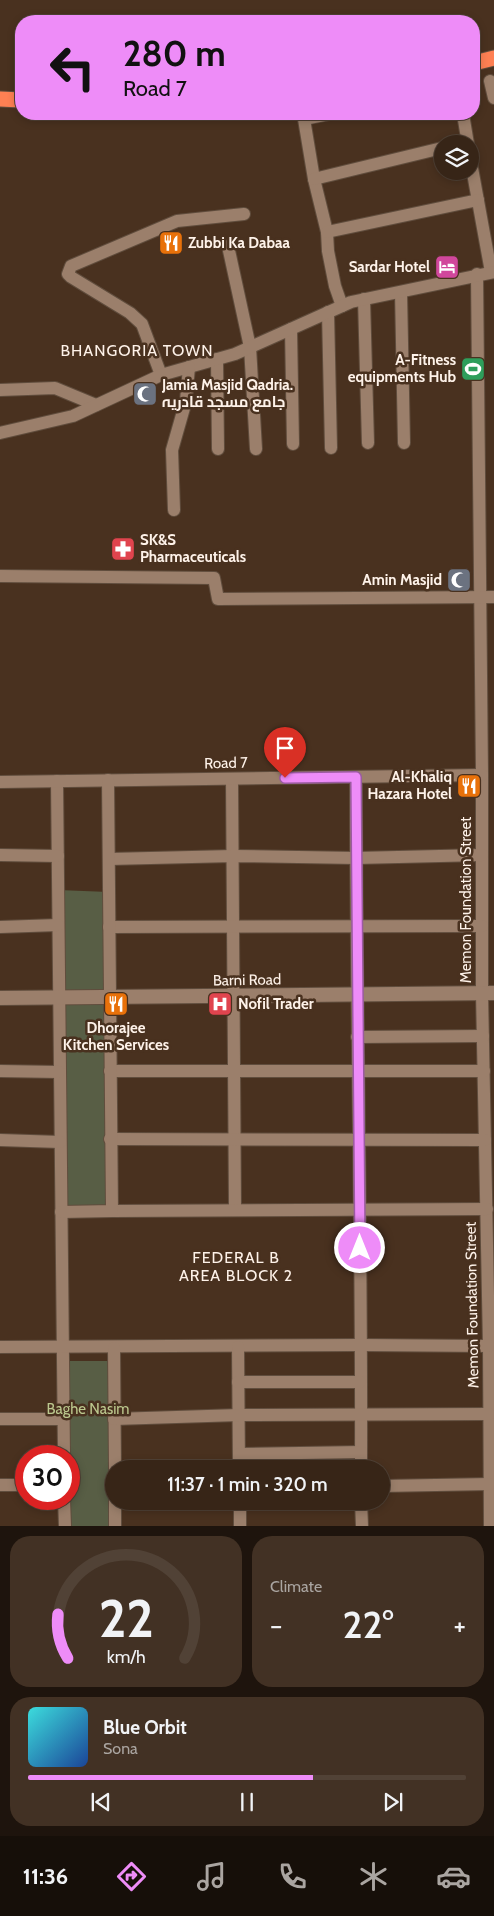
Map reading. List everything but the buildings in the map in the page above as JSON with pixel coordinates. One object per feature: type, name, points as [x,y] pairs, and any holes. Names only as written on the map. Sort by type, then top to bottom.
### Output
[{"type":"highway","points":[[480,62],[494,58]]},
{"type":"highway","points":[[0,99],[15,100]]},
{"type":"street","points":[[490,81],[494,98]]},
{"type":"street","points":[[304,120],[314,179],[327,232],[328,252],[335,286],[342,306]]},
{"type":"street","points":[[464,120],[466,135]]},
{"type":"street","points":[[314,179],[434,150]]},
{"type":"street","points":[[0,433],[73,416],[161,375],[217,359],[250,347],[342,306],[364,299],[492,272],[474,180]]},
{"type":"street","points":[[327,232],[478,200]]},
{"type":"street","points":[[161,375],[142,324],[130,313],[71,278],[68,274],[68,268],[177,221],[244,214]]},
{"type":"street","points":[[228,246],[250,347],[256,449]]},
{"type":"street","name":"Memon Foundation Street","points":[[477,274],[480,598],[486,783],[482,854],[482,926],[488,993],[483,1036],[489,1346],[490,1526]]},
{"type":"street","points":[[401,292],[404,443]]},
{"type":"street","points":[[364,299],[368,443]]},
{"type":"street","points":[[328,312],[331,448]]},
{"type":"street","points":[[291,329],[293,444]]},
{"type":"street","points":[[217,359],[218,449]]},
{"type":"street","points":[[174,510],[172,450],[186,401],[189,367]]},
{"type":"street","points":[[0,390],[55,388],[96,405]]},
{"type":"street","points":[[0,576],[214,578],[218,599],[494,597]]},
{"type":"street","points":[[356,777],[356,994],[361,1210],[361,1460]]},
{"type":"street","name":"Road 7","points":[[0,782],[356,777],[486,783]]},
{"type":"street","points":[[232,779],[235,1210]]},
{"type":"street","points":[[108,780],[112,1211]]},
{"type":"street","points":[[57,781],[64,1445]]},
{"type":"street","points":[[108,859],[233,856],[356,858],[482,854]]},
{"type":"street","points":[[0,856],[58,856]]},
{"type":"street","points":[[109,927],[233,925],[482,926]]},
{"type":"street","points":[[0,927],[58,926]]},
{"type":"street","name":"Barni Road","points":[[0,998],[488,993]]},
{"type":"street","points":[[357,1037],[483,1036]]},
{"type":"street","points":[[110,1072],[484,1071]]},
{"type":"street","points":[[0,1072],[59,1072]]},
{"type":"street","points":[[110,1139],[359,1138],[485,1140]]},
{"type":"street","points":[[0,1140],[60,1142]]},
{"type":"street","points":[[61,1212],[487,1209]]},
{"type":"street","points":[[0,1348],[360,1345],[489,1346]]},
{"type":"street","points":[[238,1347],[239,1460]]},
{"type":"street","points":[[114,1348],[114,1460]]},
{"type":"street","points":[[238,1382],[360,1382]]},
{"type":"street","points":[[114,1419],[239,1415],[489,1414]]},
{"type":"street","points":[[0,1419],[63,1419]]},
{"type":"street","points":[[239,1454],[361,1452]]},
{"type":"street","points":[[390,1486],[490,1484]]},
{"type":"street","points":[[0,1486],[15,1485]]},
{"type":"street","points":[[64,1510],[65,1526]]},
{"type":"street","points":[[115,1510],[115,1526]]},
{"type":"street","points":[[240,1510],[240,1526]]},
{"type":"street","points":[[361,1510],[362,1526]]},
{"type":"green space","points":[[58,890],[109,892],[112,1211],[61,1212]]},
{"type":"green space","name":"Baghe Nasim","points":[[66,1361],[109,1361],[110,1460],[105,1460],[105,1510],[111,1510],[111,1526],[68,1526],[68,1510],[80,1510],[80,1445],[69,1445]]},
{"type":"place","name":"Zubbi Ka Dabaa","points":[[171,243]]},
{"type":"place","name":"Sardar Hotel","points":[[447,267]]},
{"type":"place","name":"A-Fitness equipments Hub","points":[[473,369]]},
{"type":"place","name":"Jamia Masjid Qadria. جامع مسجد قادریہ","points":[[145,394]]},
{"type":"place","name":"SK&S Pharmaceuticals","points":[[123,549]]},
{"type":"place","name":"Amin Masjid","points":[[459,580]]},
{"type":"place","name":"Al-Khaliq Hazara Hotel","points":[[469,786]]},
{"type":"place","name":"Dhorajee Kitchen Services","points":[[116,1004]]},
{"type":"place","name":"Nofil Trader","points":[[220,1004]]},
{"type":"district","name":"BHANGORIA TOWN","points":[[137,350]]},
{"type":"district","name":"FEDERAL B AREA BLOCK 2","points":[[236,1266]]},
{"type":"route","points":[[285,778],[356,777],[356,994],[360,1248]]}]
